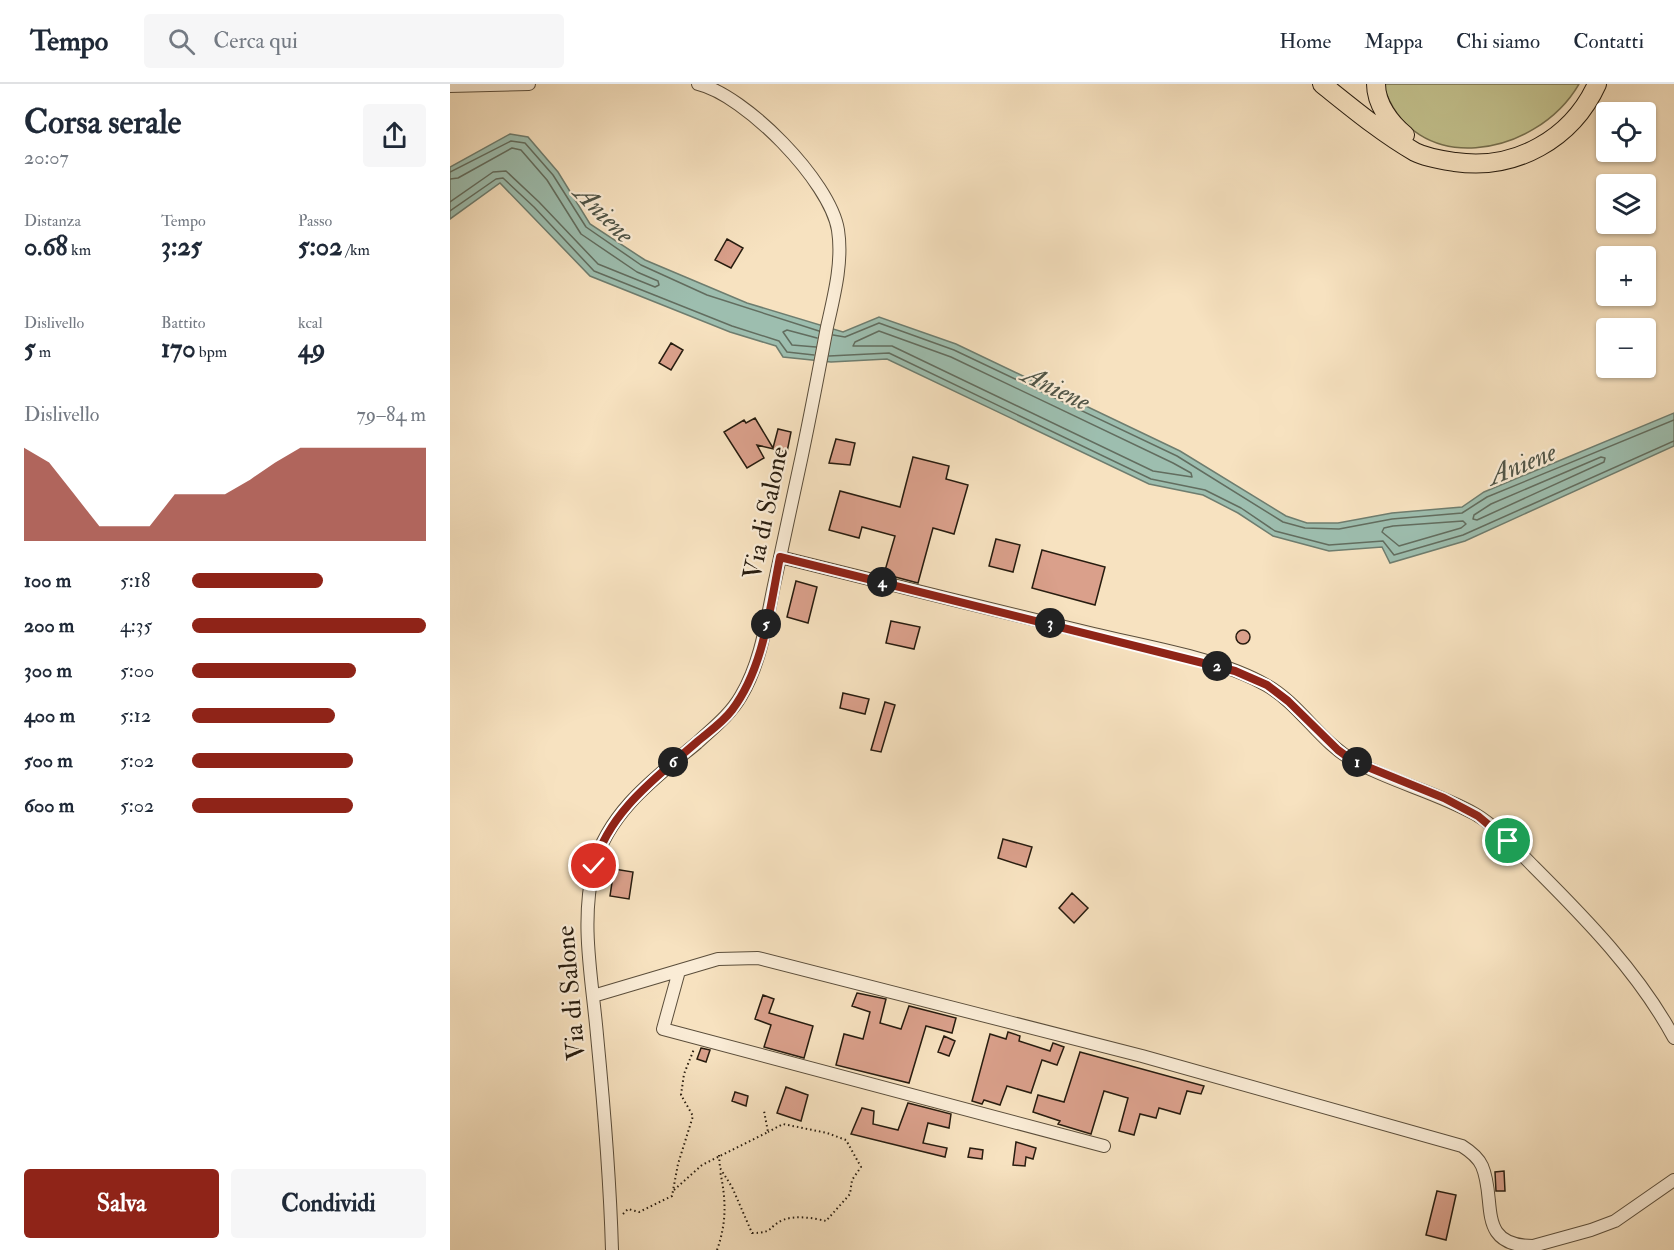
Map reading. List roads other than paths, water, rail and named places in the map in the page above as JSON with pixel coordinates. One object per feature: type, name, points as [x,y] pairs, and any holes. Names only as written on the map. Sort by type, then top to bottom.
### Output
[{"type":"highway","points":[[1322,84],[1362,116],[1418,148],[1465,164],[1509,160],[1526,155],[1544,145],[1572,122],[1597,84]]},
{"type":"highway","points":[[1376,84],[1380,103],[1396,128],[1418,148],[1462,155],[1501,153],[1537,138],[1564,115],[1585,84]]},
{"type":"street","points":[[450,86],[529,84]]},
{"type":"street","name":"Via di Salone","points":[[612,1250],[609,1159],[588,954],[587,905],[599,848],[613,823],[632,800],[721,722],[738,702],[758,655],[812,405],[835,290],[840,246],[838,227],[819,185],[796,157],[749,112],[721,93],[698,84]]},
{"type":"street","points":[[780,557],[1157,649],[1235,671],[1267,685],[1288,701],[1338,750],[1353,761],[1444,798],[1478,816],[1508,841],[1562,895],[1636,978],[1657,1007],[1674,1038]]},
{"type":"street","points":[[593,996],[729,957],[778,962],[1142,1056],[1454,1143],[1469,1150],[1481,1164],[1491,1222],[1500,1237],[1517,1244],[1533,1246],[1603,1226],[1627,1214],[1674,1180]]},
{"type":"street","points":[[678,971],[663,1029],[1104,1146]]},
{"type":"water","points":[[510,134],[528,137],[558,172],[590,224],[645,260],[747,303],[843,332],[879,317],[956,344],[1180,451],[1286,516],[1307,523],[1338,523],[1392,513],[1462,507],[1484,492],[1674,413],[1674,446],[1465,541],[1390,563],[1382,547],[1329,551],[1273,536],[1238,513],[1203,495],[1149,484],[887,359],[831,362],[783,357],[776,346],[730,332],[590,276],[500,183],[450,219],[450,167]]},
{"type":"water label","name":"Aniene","points":[[604,214]]},
{"type":"water label","name":"Aniene","points":[[1056,388]]},
{"type":"water label","name":"Aniene","points":[[1522,464]]}]
